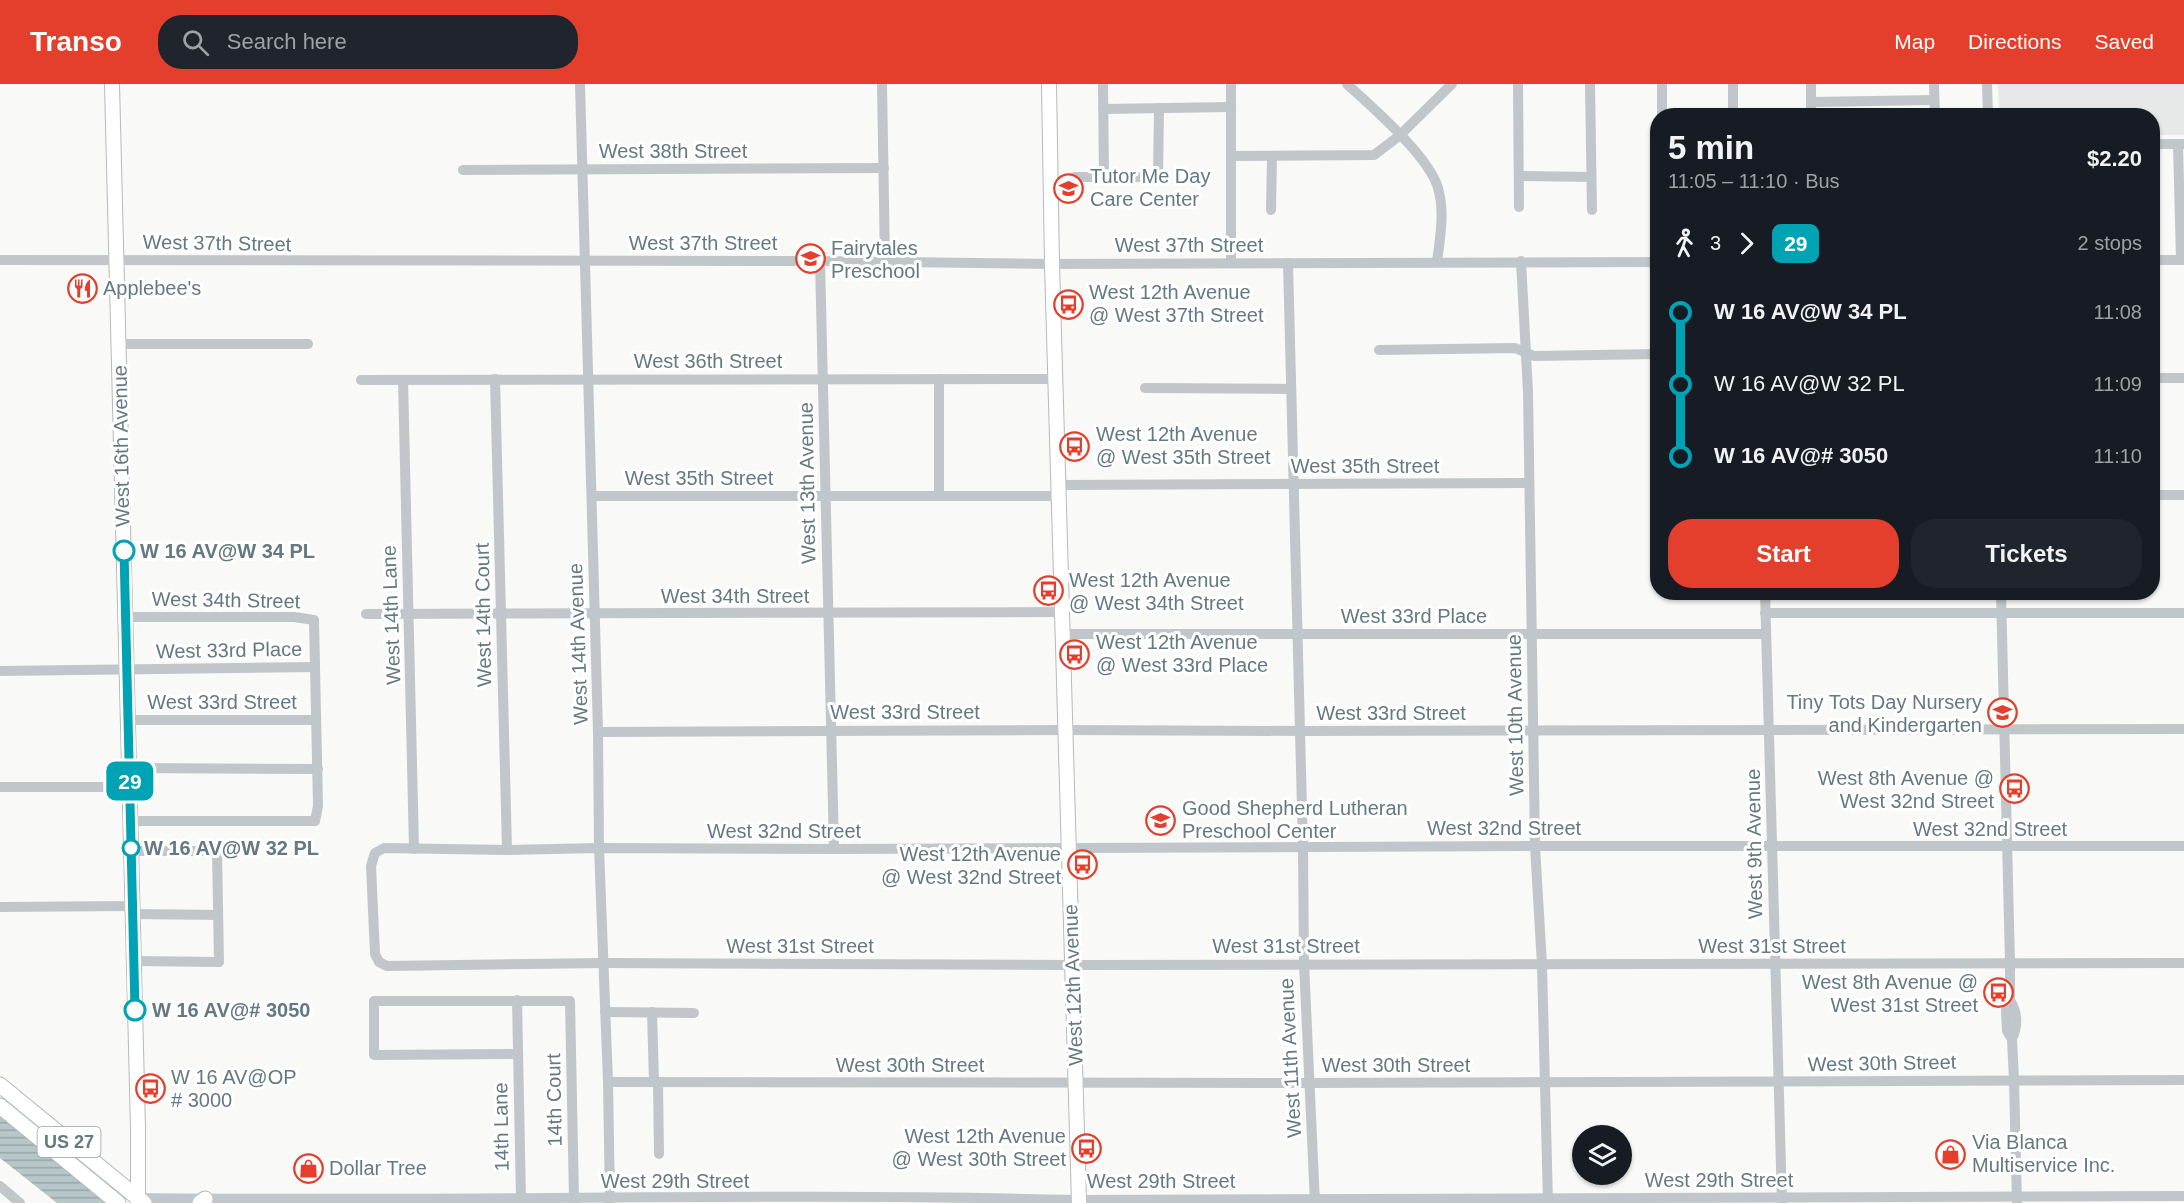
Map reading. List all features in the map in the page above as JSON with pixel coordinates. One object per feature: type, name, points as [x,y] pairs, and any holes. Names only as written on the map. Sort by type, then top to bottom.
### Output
[{"type":"highway","name":"US 27","points":[[0,1085],[140,1201]]},
{"type":"highway","name":"US 27","points":[[0,1106],[118,1203]]},
{"type":"main road","name":"West 16th Avenue","points":[[112,84],[140,1201]]},
{"type":"main road","name":"West 12th Avenue","points":[[1049,84],[1058,490],[1079,1201]]},
{"type":"street","name":"West 14th Avenue","points":[[580,84],[610,1201]]},
{"type":"street","points":[[882,84],[885,262]]},
{"type":"street","points":[[1102,84],[1104,177]]},
{"type":"street","points":[[1231,84],[1231,262]]},
{"type":"street","points":[[1347,84],[1420,157],[1438,186],[1442,224],[1437,262]]},
{"type":"street","points":[[1231,156],[1374,155],[1400,136],[1452,84]]},
{"type":"street","points":[[1518,84],[1519,207]]},
{"type":"street","points":[[1590,84],[1592,210]]},
{"type":"street","points":[[1662,84],[1662,108]]},
{"type":"street","points":[[1733,84],[1733,108]]},
{"type":"street","points":[[1811,84],[1811,108]]},
{"type":"street","points":[[1934,84],[1934,108]]},
{"type":"street","points":[[1987,84],[1988,108]]},
{"type":"street","points":[[1811,102],[1934,100]]},
{"type":"street","points":[[1103,109],[1231,107]]},
{"type":"street","points":[[1075,177],[1158,177],[1159,108]]},
{"type":"street","points":[[2160,144],[2181,144],[2183,260],[2160,260]]},
{"type":"street","points":[[1271,210],[1272,156]]},
{"type":"street","name":"West 38th Street","points":[[463,170],[884,168]]},
{"type":"street","points":[[1519,176],[1591,177]]},
{"type":"street","name":"West 37th Street","points":[[0,260],[820,261],[1052,264],[1650,262]]},
{"type":"street","name":"West 13th Avenue","points":[[820,261],[834,849]]},
{"type":"street","name":"West 10th Avenue","points":[[1521,261],[1526,352],[1533,731],[1548,1201]]},
{"type":"street","name":"West 11th Avenue","points":[[1288,263],[1304,963],[1315,1201]]},
{"type":"street","points":[[118,344],[308,344]]},
{"type":"street","points":[[1379,350],[1515,348],[1534,356],[1650,354]]},
{"type":"street","points":[[2160,378],[2184,378]]},
{"type":"street","name":"West 14th Court","points":[[495,379],[507,850]]},
{"type":"street","points":[[939,379],[939,496]]},
{"type":"street","name":"West 36th Street","points":[[361,380],[1056,380]]},
{"type":"street","name":"West 14th Lane","points":[[403,380],[414,849]]},
{"type":"street","points":[[1145,388],[1291,389]]},
{"type":"street","name":"West 35th Street","points":[[592,496],[939,496],[1058,490],[1294,484],[1528,483]]},
{"type":"street","points":[[2160,495],[2184,495]]},
{"type":"street","name":"West 9th Avenue","points":[[1765,600],[1782,1201]]},
{"type":"street","points":[[2001,600],[2010,1000],[2015,1009],[2016,1029],[2012,1039],[2017,1200]]},
{"type":"street","name":"West 34th Street","points":[[366,614],[1062,612]]},
{"type":"street","points":[[1766,613],[2184,613]]},
{"type":"street","name":"West 34th Street","points":[[125,617],[294,617],[314,620],[315,667]]},
{"type":"street","name":"West 33rd Place","points":[[1062,634],[1766,634]]},
{"type":"street","points":[[131,821],[315,821],[318,806],[318,769],[315,667]]},
{"type":"street","name":"West 33rd Place","points":[[0,671],[315,667]]},
{"type":"street","name":"West 33rd Street","points":[[128,720],[315,720]]},
{"type":"street","name":"West 33rd Street","points":[[598,732],[2184,729]]},
{"type":"street","points":[[129,768],[318,769]]},
{"type":"street","points":[[0,787],[130,787]]},
{"type":"street","name":"West 32nd Street","points":[[387,966],[379,962],[375,954],[371,866],[375,853],[384,848],[507,850],[2184,846]]},
{"type":"street","points":[[131,851],[217,851],[219,962],[134,961]]},
{"type":"street","points":[[0,906],[218,915]]},
{"type":"street","name":"West 31st Street","points":[[387,966],[603,963],[1542,965],[2184,963]]},
{"type":"street","points":[[517,1000],[374,1001],[374,1055],[517,1054]]},
{"type":"street","name":"14th Court","points":[[517,1000],[570,1001],[574,1199]]},
{"type":"street","name":"14th Lane","points":[[517,1000],[520,1199]]},
{"type":"street","points":[[605,1012],[694,1013]]},
{"type":"street","points":[[652,1012],[659,1154]]},
{"type":"street","name":"West 30th Street","points":[[608,1083],[2184,1080]]},
{"type":"street","points":[[0,1186],[20,1203]]},
{"type":"street","name":"West 29th Street","points":[[140,1201],[520,1199],[610,1201],[1782,1201],[2184,1197]]},
{"type":"shaded area","points":[[1998,84],[2184,84],[2184,135],[2160,135],[2160,108],[1999,108]]},
{"type":"shaded area","points":[[0,1116],[106,1203],[57,1203],[0,1158]]},
{"type":"bus line","name":"29","points":[[124,551],[135,1010]]},
{"type":"place","name":"Tutor Me Day Care Center","points":[[1069,188]]},
{"type":"place","name":"Fairytales Preschool","points":[[810,259]]},
{"type":"place","name":"Applebee's","points":[[82,288]]},
{"type":"place","name":"West 12th Avenue @ West 37th Street","points":[[1068,304]]},
{"type":"place","name":"West 12th Avenue @ West 35th Street","points":[[1075,446]]},
{"type":"place","name":"W 16 AV@W 34 PL","points":[[124,551]]},
{"type":"place","name":"West 12th Avenue @ West 34th Street","points":[[1048,591]]},
{"type":"place","name":"West 12th Avenue @ West 33rd Place","points":[[1075,654]]},
{"type":"place","name":"Tiny Tots Day Nursery and Kindergarten","points":[[2003,713]]},
{"type":"place","name":"West 8th Avenue @ West 32nd Street","points":[[2015,789]]},
{"type":"place","name":"Good Shepherd Lutheran Preschool Center","points":[[1161,820]]},
{"type":"place","name":"W 16 AV@W 32 PL","points":[[131,848]]},
{"type":"place","name":"West 12th Avenue @ West 32nd Street","points":[[1082,865]]},
{"type":"place","name":"West 8th Avenue @ West 31st Street","points":[[1999,993]]},
{"type":"place","name":"W 16 AV@# 3050","points":[[135,1010]]},
{"type":"place","name":"W 16 AV@OP # 3000","points":[[150,1088]]},
{"type":"place","name":"West 12th Avenue @ West 30th Street","points":[[1087,1148]]},
{"type":"place","name":"Via Blanca Multiservice Inc.","points":[[1951,1154]]},
{"type":"place","name":"Dollar Tree","points":[[308,1168]]}]
